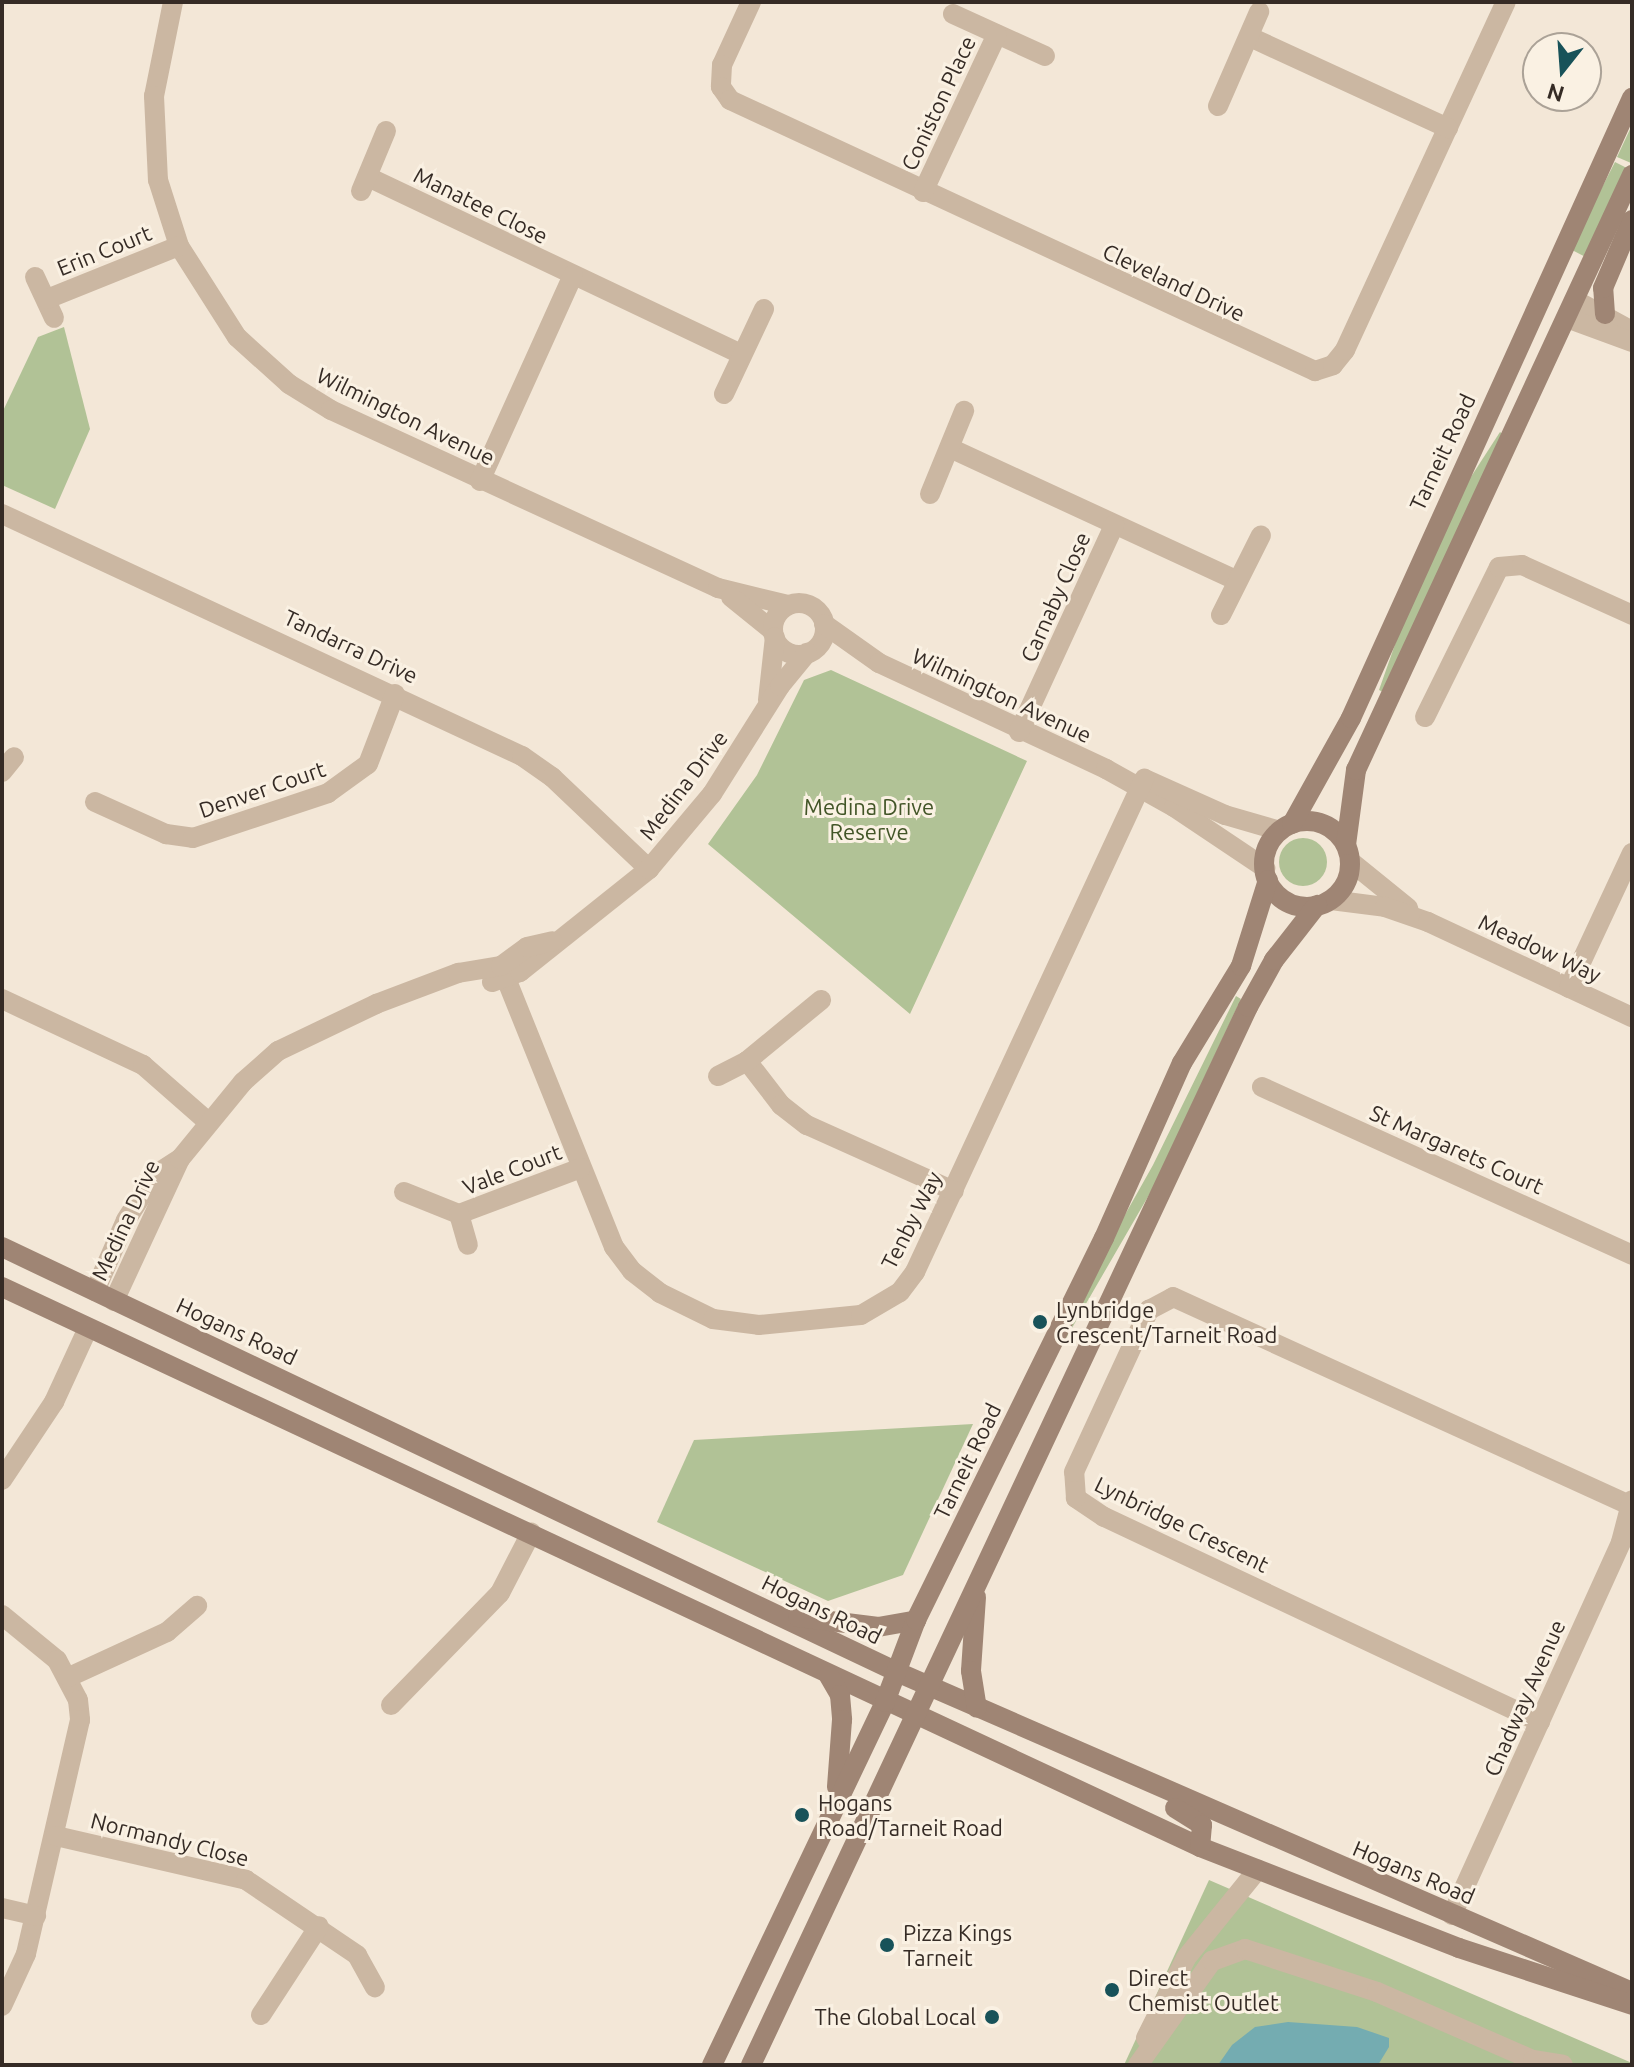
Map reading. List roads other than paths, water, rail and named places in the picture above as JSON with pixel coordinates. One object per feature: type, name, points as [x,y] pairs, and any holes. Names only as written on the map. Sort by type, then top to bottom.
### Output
[{"type":"main road","name":"Tarneit Road","points":[[1286,827],[1351,718],[1632,98]]},
{"type":"main road","points":[[751,2065],[1248,1007],[1274,960],[1324,902],[1346,883],[1356,770],[1632,175]]},
{"type":"main road","points":[[1605,314],[1603,288],[1632,220]]},
{"type":"main road","points":[[1540,297],[1571,309]]},
{"type":"main road","points":[[1324,902],[1287,902],[1266,874],[1268,845],[1286,827],[1323,824],[1348,853]]},
{"type":"main road","name":"Tarneit Road","points":[[712,2065],[837,1795],[885,1702],[916,1620],[1104,1238],[1182,1063],[1241,966],[1266,874]]},
{"type":"main road","name":"Hogans Road","points":[[2,1247],[897,1672],[1632,1992]]},
{"type":"main road","points":[[2,1287],[1200,1847],[1405,1926],[1632,2005]]},
{"type":"main road","points":[[88,1328],[95,1291]]},
{"type":"main road","points":[[88,1328],[114,1301]]},
{"type":"main road","points":[[977,1586],[971,1671],[977,1708]]},
{"type":"main road","points":[[781,1615],[878,1627],[916,1620]]},
{"type":"main road","points":[[829,1676],[840,1695],[842,1720],[837,1795]]},
{"type":"main road","points":[[1074,1749],[1117,1782],[1196,1817],[1204,1834],[1200,1847]]},
{"type":"main road","points":[[1405,1926],[1452,1915]]},
{"type":"street","name":"Wilmington Avenue","points":[[173,2],[159,51],[153,138],[158,180],[179,246],[223,320],[289,384],[331,410],[718,588],[788,605]]},
{"type":"street","name":"Cleveland Drive","points":[[751,2],[722,65],[725,95],[923,192],[1291,363],[1321,371],[1345,350],[1506,2]]},
{"type":"street","points":[[1218,106],[1259,12]]},
{"type":"street","name":"Coniston Place","points":[[953,14],[1045,56]]},
{"type":"street","name":"Coniston Place","points":[[923,192],[997,34]]},
{"type":"street","points":[[1250,37],[1448,128]]},
{"type":"street","name":"Manatee Close","points":[[386,131],[365,184],[573,275],[741,354]]},
{"type":"street","name":"Erin Court","points":[[35,277],[51,308],[179,246]]},
{"type":"street","points":[[480,481],[573,275]]},
{"type":"street","points":[[724,394],[764,309]]},
{"type":"street","points":[[1571,309],[1605,314],[1632,331]]},
{"type":"street","points":[[1571,309],[1632,342]]},
{"type":"street","points":[[930,494],[964,411]]},
{"type":"street","name":"Carnaby Close","points":[[950,448],[1236,580]]},
{"type":"street","name":"Tandarra Drive","points":[[2,514],[395,694],[522,756],[552,777],[649,869]]},
{"type":"street","name":"Carnaby Close","points":[[1019,732],[1114,525]]},
{"type":"street","points":[[1221,615],[1261,535]]},
{"type":"street","points":[[1425,717],[1499,567],[1522,565],[1632,615]]},
{"type":"street","name":"Wilmington Avenue","points":[[718,588],[774,634]]},
{"type":"street","points":[[788,605],[811,606],[824,624],[822,640],[809,652],[787,652],[774,634],[778,614],[788,605]]},
{"type":"street","name":"Wilmington Avenue","points":[[824,624],[879,663],[1019,732],[1206,815],[1286,827]]},
{"type":"street","name":"Medina Drive","points":[[767,707],[774,634]]},
{"type":"street","name":"Wilmington Avenue","points":[[809,652],[879,663]]},
{"type":"street","name":"Medina Drive","points":[[114,1301],[180,1159],[208,1122],[278,1051],[376,1004],[437,984],[458,973],[503,973],[527,947],[552,941],[649,869],[712,794],[767,707],[809,652]]},
{"type":"street","name":"Denver Court","points":[[95,802],[181,839],[209,835],[328,793],[368,764],[395,694]]},
{"type":"street","name":"Tenby Way","points":[[503,973],[614,1247],[632,1271],[660,1293],[713,1319],[759,1325],[840,1319],[878,1309],[915,1272],[1141,784]]},
{"type":"street","name":"Wilmington Avenue","points":[[1206,815],[1266,874]]},
{"type":"street","name":"Meadow Way","points":[[1348,853],[1428,922]]},
{"type":"street","points":[[1569,988],[1632,853]]},
{"type":"street","name":"Meadow Way","points":[[1324,902],[1385,907],[1428,922],[1632,1017]]},
{"type":"street","points":[[2,999],[143,1065],[208,1122]]},
{"type":"street","points":[[718,1076],[747,1061],[821,1000]]},
{"type":"street","points":[[747,1061],[781,1105],[807,1125],[954,1191]]},
{"type":"street","name":"St Margarets Court","points":[[1262,1087],[1632,1255]]},
{"type":"street","name":"Medina Drive","points":[[95,1291],[126,1220],[155,1175],[180,1159]]},
{"type":"street","name":"Vale Court","points":[[404,1192],[459,1214],[581,1168]]},
{"type":"street","name":"Vale Court","points":[[459,1214],[468,1245]]},
{"type":"street","name":"Lynbridge Crescent","points":[[1540,1722],[1104,1517],[1076,1498],[1074,1472],[1149,1310],[1173,1297],[1630,1502]]},
{"type":"street","points":[[2,1480],[54,1402],[88,1328]]},
{"type":"street","name":"Chadway Avenue","points":[[1452,1915],[1621,1542],[1630,1502]]},
{"type":"street","points":[[391,1705],[500,1593],[531,1533]]},
{"type":"street","points":[[69,1677],[167,1632],[197,1606]]},
{"type":"street","points":[[2,1615],[57,1660],[69,1677],[80,1720],[56,1836],[26,1954],[2,2006]]},
{"type":"street","name":"Normandy Close","points":[[56,1836],[246,1880],[319,1926],[357,1955],[375,1987]]},
{"type":"street","points":[[1136,2065],[1186,1958],[1258,1869]]},
{"type":"street","points":[[2,1908],[36,1916]]},
{"type":"street","points":[[261,2015],[319,1926]]},
{"type":"street","points":[[1136,2065],[1212,1961],[1245,1949],[1377,1992],[1533,2060],[1563,2065]]},
{"type":"water","points":[[1288,2022],[1357,2027],[1389,2038],[1389,2047],[1378,2065],[1218,2065],[1232,2045],[1255,2027]]},
{"type":"place","name":"Lynbridge Crescent/Tarneit Road","points":[[1040,1322]]},
{"type":"place","name":"Hogans Road/Tarneit Road","points":[[802,1815]]},
{"type":"place","name":"Pizza Kings Tarneit","points":[[887,1945]]},
{"type":"place","name":"Direct Chemist Outlet","points":[[1112,1990]]},
{"type":"place","name":"The Global Local","points":[[992,2017]]},
{"type":"park label","name":"Medina Drive Reserve","points":[[869,818]]}]
